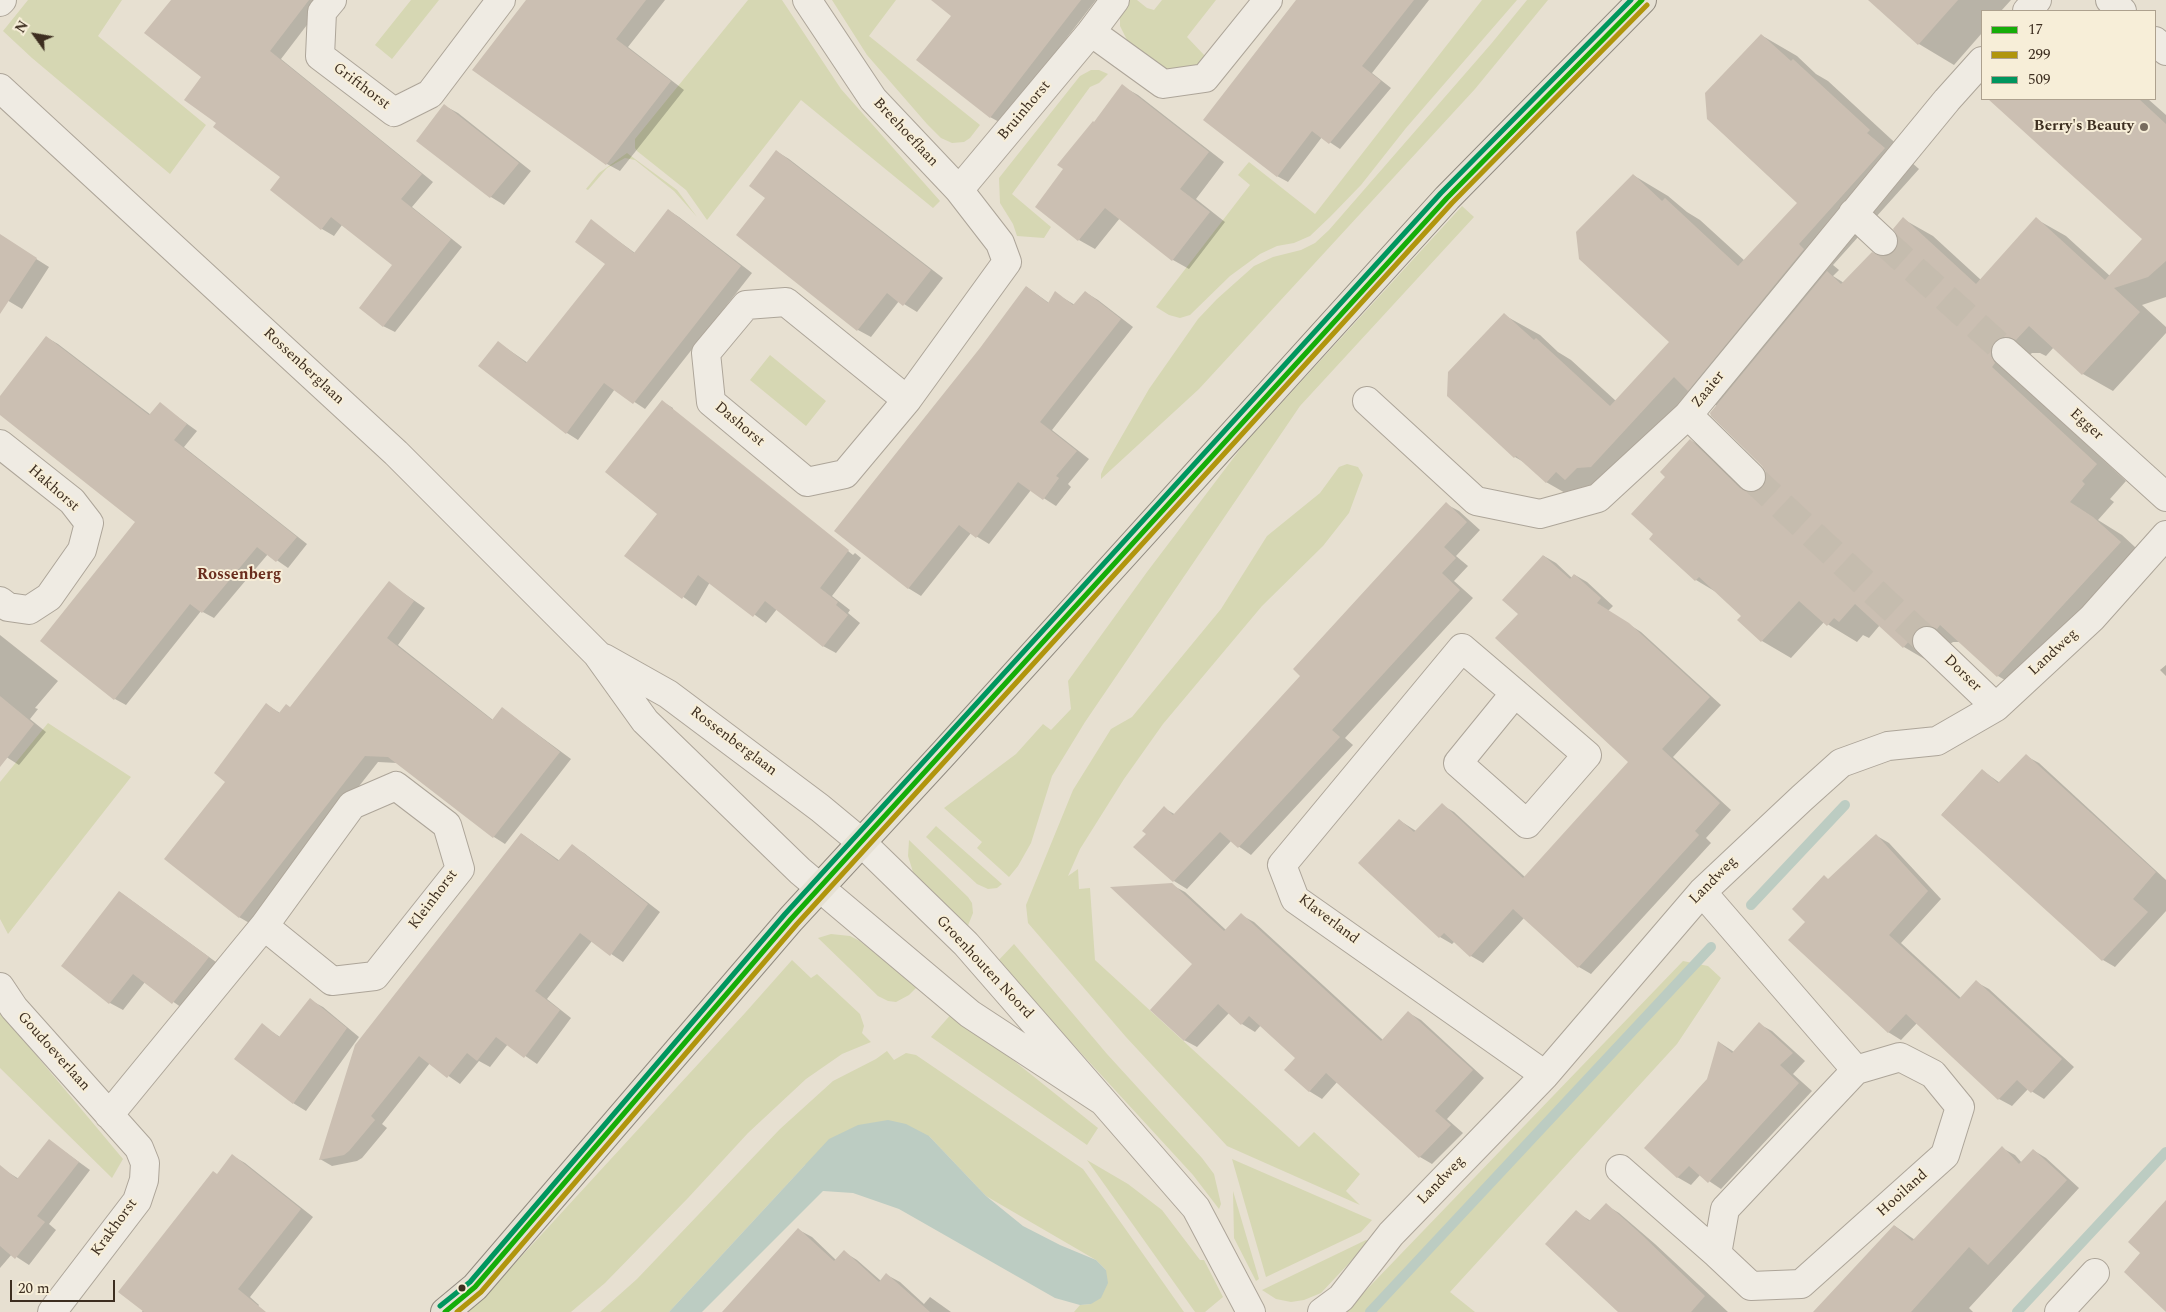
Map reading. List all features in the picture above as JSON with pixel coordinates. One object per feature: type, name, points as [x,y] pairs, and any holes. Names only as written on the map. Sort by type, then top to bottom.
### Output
[{"type":"main road","points":[[446,1312],[475,1287],[738,979],[861,842],[1447,198],[1642,0]]},
{"type":"street","name":"Grifthorst","points":[[332,0],[322,12],[320,56],[394,112],[430,94],[501,0]]},
{"type":"street","name":"Breehoeflaan","points":[[807,0],[873,99],[960,190],[1000,243],[1007,262]]},
{"type":"street","name":"Bruinhorst","points":[[960,190],[1091,32],[1114,0]]},
{"type":"street","points":[[1091,32],[1163,84],[1206,78],[1268,0]]},
{"type":"street","points":[[2028,10],[2038,0]]},
{"type":"street","points":[[2110,0],[2121,10]]},
{"type":"street","points":[[2156,42],[2166,51]]},
{"type":"street","name":"Zaaier","points":[[1367,401],[1476,501],[1540,514],[1598,498],[1688,415],[1853,213],[1981,62]]},
{"type":"street","name":"Rossenberglaan","points":[[0,88],[396,453],[597,654],[645,722],[819,889]]},
{"type":"street","points":[[1853,213],[1883,241]]},
{"type":"street","name":"Dashorst","points":[[907,400],[786,302],[746,305],[706,353],[711,402],[807,482],[845,474],[907,400],[1007,262]]},
{"type":"street","name":"Egger","points":[[2006,352],[2166,497]]},
{"type":"street","points":[[1688,415],[1751,477]]},
{"type":"street","name":"Hakhorst","points":[[0,444],[72,501],[89,523],[82,550],[50,597],[29,610],[8,607],[0,601]]},
{"type":"street","name":"Landweg","points":[[1322,1312],[1341,1298],[1391,1234],[1544,1076],[1702,892],[1841,763],[1888,746],[1937,741],[1996,707],[2092,618],[2166,535]]},
{"type":"street","name":"Klaverland","points":[[1515,693],[1458,763],[1527,824],[1587,755],[1515,693],[1467,639],[1282,865],[1296,899],[1544,1076]]},
{"type":"street","name":"Dorser","points":[[1927,641],[1996,707]]},
{"type":"street","name":"Rossenberglaan","points":[[597,654],[668,694],[820,808],[861,842]]},
{"type":"street","name":"Kleinhorst","points":[[109,1115],[264,926],[352,806],[396,786],[447,825],[460,869],[376,976],[332,980],[264,926]]},
{"type":"street","name":"Groenhouten Noord","points":[[861,842],[989,969],[1196,1208],[1251,1312]]},
{"type":"street","name":"Groenhouten Noord","points":[[819,889],[970,1014],[1101,1100]]},
{"type":"street","points":[[1702,892],[1856,1070],[1725,1210],[1717,1254]]},
{"type":"street","name":"Goudoeverlaan","points":[[0,987],[14,1008],[109,1115]]},
{"type":"street","name":"Hooiland","points":[[1620,1169],[1752,1286],[1801,1284],[1945,1155],[1960,1107],[1932,1074],[1900,1057],[1856,1070]]},
{"type":"street","name":"Krakhorst","points":[[52,1312],[137,1201],[144,1180],[146,1163],[139,1148],[109,1115]]},
{"type":"street","points":[[2064,1310],[2095,1273]]},
{"type":"green space","points":[[28,0],[122,0],[98,36],[206,125],[170,174],[32,58],[3,31]]},
{"type":"green space","points":[[411,0],[439,0],[392,59],[375,45]]},
{"type":"green space","points":[[748,0],[782,0],[841,89],[940,201],[933,208],[801,100],[707,220],[686,190],[637,151],[635,139]]},
{"type":"green space","points":[[832,0],[896,0],[869,36],[980,125],[970,138],[964,142],[952,143],[941,138],[927,124],[867,55]]},
{"type":"green space","points":[[1126,0],[1137,0],[1147,8],[1154,10],[1162,0],[1216,0],[1187,37],[1206,57],[1195,68],[1171,71],[1158,67],[1142,56],[1128,42],[1120,26],[1120,16]]},
{"type":"green space","points":[[1482,0],[1517,0],[1406,128],[1361,185],[1310,236],[1294,243],[1277,246],[1260,254],[1230,276],[1190,315],[1180,318],[1169,315],[1156,307],[1250,185],[1238,175],[1249,162],[1315,214]]},
{"type":"green space","points":[[1527,0],[1548,0],[1475,89],[1199,389],[1101,479],[1104,467],[1149,389],[1198,319],[1254,266],[1273,257],[1301,250],[1315,243],[1329,230]]},
{"type":"green space","points":[[1091,70],[1099,70],[1108,74],[1099,83],[1090,87],[1012,194],[1051,227],[1044,238],[1017,236],[1013,224],[1000,203],[999,178],[1080,76]]},
{"type":"green space","points":[[627,153],[677,190],[697,217],[674,191],[635,160],[625,158],[607,168],[588,190],[586,189],[599,173]]},
{"type":"green space","points":[[1462,206],[1474,217],[1300,406],[1085,722],[1052,776],[1031,843],[1018,866],[1009,877],[977,848],[982,842],[944,808],[1016,754],[1043,724],[1051,730],[1071,709],[1068,681],[1147,572],[1244,444]]},
{"type":"green space","points":[[770,355],[826,401],[806,426],[750,380]]},
{"type":"green space","points":[[1347,464],[1358,467],[1363,475],[1349,513],[1323,546],[1262,606],[1163,724],[1124,779],[1080,849],[1068,876],[1078,869],[1079,889],[1090,888],[1095,960],[1299,1147],[1314,1132],[1360,1174],[1346,1191],[1360,1205],[1227,1146],[1126,1037],[1028,923],[1026,905],[1073,790],[1111,729],[1132,717],[1221,609],[1267,536],[1320,493],[1339,467]]},
{"type":"green space","points":[[48,723],[131,777],[8,934],[0,919],[0,782]]},
{"type":"green space","points":[[936,826],[1002,884],[997,888],[988,889],[977,884],[926,837]]},
{"type":"green space","points":[[909,840],[972,903],[973,913],[967,928],[924,887],[913,872],[908,856]]},
{"type":"green space","points":[[831,934],[850,936],[860,941],[917,987],[909,995],[896,1002],[888,1001],[878,996],[818,938]]},
{"type":"green space","points":[[1014,944],[1107,1054],[1202,1158],[1214,1174],[1221,1204],[1219,1209],[1193,1175],[1036,1004],[995,964]]},
{"type":"green space","points":[[792,960],[811,978],[817,974],[860,1014],[864,1026],[862,1033],[871,1042],[842,1054],[806,1079],[748,1133],[605,1283],[571,1312],[463,1312],[508,1271]]},
{"type":"green space","points":[[1683,961],[1708,966],[1721,978],[1677,1044],[1450,1292],[1475,1312],[1345,1312]]},
{"type":"green space","points":[[0,1012],[123,1159],[112,1178],[0,1068]]},
{"type":"green space","points":[[953,1012],[1098,1128],[1087,1145],[931,1037]]},
{"type":"green space","points":[[887,1051],[894,1060],[906,1053],[916,1055],[1083,1169],[1184,1312],[1074,1312],[1080,1305],[1091,1304],[1106,1270],[1096,1260],[986,1196],[929,1136],[805,1165],[669,1312],[600,1312],[637,1279],[780,1129],[833,1081],[876,1059]]},
{"type":"green space","points":[[1232,1159],[1372,1220],[1361,1232],[1266,1277]]},
{"type":"green space","points":[[1087,1160],[1128,1184],[1162,1210],[1200,1260],[1204,1260],[1223,1297],[1205,1312],[1195,1312]]},
{"type":"green space","points":[[1233,1191],[1259,1279],[1256,1281],[1234,1238]]},
{"type":"green space","points":[[1366,1240],[1369,1242],[1321,1293],[1304,1300],[1291,1302],[1276,1299],[1262,1290]]},
{"type":"shaded area","points":[[888,1120],[906,1124],[929,1136],[986,1196],[1023,1226],[1060,1245],[1096,1260],[1106,1270],[1108,1283],[1101,1298],[1091,1304],[1080,1305],[1055,1298],[899,1209],[853,1193],[823,1191],[702,1312],[669,1312],[829,1139],[858,1125]]},
{"type":"building","points":[[171,0],[309,0],[270,51],[422,174],[401,199],[451,239],[383,327],[359,308],[392,265],[331,217],[321,230],[270,190],[280,177],[213,127],[216,123],[184,100],[201,77],[144,33]]},
{"type":"building","points":[[526,0],[646,0],[616,39],[671,81],[606,165],[472,70]]},
{"type":"building","points":[[931,0],[1081,0],[990,118],[916,60],[951,16]]},
{"type":"building","points":[[1296,0],[1414,0],[1362,66],[1381,81],[1329,144],[1312,131],[1277,177],[1203,120]]},
{"type":"building","points":[[1868,0],[1958,0],[1918,45]]},
{"type":"building","points":[[1761,34],[1791,61],[1793,59],[1870,130],[1867,133],[1885,148],[1799,244],[1804,249],[1688,391],[1674,377],[1591,467],[1577,468],[1565,480],[1556,472],[1546,483],[1516,456],[1514,458],[1447,396],[1448,372],[1504,313],[1534,340],[1536,338],[1610,406],[1669,342],[1579,259],[1576,232],[1633,174],[1662,201],[1665,198],[1738,266],[1797,203],[1707,119],[1705,93]]},
{"type":"building","points":[[1122,84],[1209,152],[1180,189],[1210,212],[1172,261],[1105,208],[1078,241],[1035,207],[1063,169],[1057,165],[1094,122]]},
{"type":"building","points":[[1989,100],[2140,100],[2166,124],[2166,261],[2148,277],[2114,288],[2140,312],[2082,375],[2029,326],[2016,340],[2009,337],[2001,337],[1994,342],[1991,349],[1991,356],[1995,363],[1992,367],[2097,464],[2082,481],[2085,484],[2070,502],[2093,517],[2121,542],[1997,677],[1940,625],[1937,629],[1923,626],[1916,630],[1912,642],[1910,640],[1903,648],[1855,604],[1839,622],[1834,618],[1827,626],[1799,601],[1761,642],[1737,620],[1741,616],[1699,577],[1695,581],[1649,539],[1653,534],[1631,514],[1665,477],[1660,472],[1690,439],[1740,488],[1748,492],[1755,492],[1762,488],[1766,480],[1766,472],[1762,466],[1710,413],[1827,271],[1841,284],[1872,252],[1880,256],[1887,256],[1894,252],[1898,245],[1898,237],[1893,229],[1903,217],[1976,284],[2036,217],[2105,280],[2142,239]]},
{"type":"building","points":[[444,104],[519,163],[490,198],[416,141]]},
{"type":"building","points":[[776,150],[931,270],[903,306],[887,293],[857,331],[736,235],[765,198],[749,186]]},
{"type":"building","points":[[668,209],[741,266],[633,404],[604,383],[566,434],[478,366],[498,341],[526,363],[605,264],[575,242],[591,219],[634,253]]},
{"type":"building","points":[[0,234],[37,258],[0,314]]},
{"type":"building","points":[[1026,286],[1048,303],[1055,291],[1073,305],[1085,291],[1121,319],[1040,422],[1077,451],[1056,476],[1059,478],[1043,500],[1018,482],[976,538],[959,525],[908,589],[834,531],[980,348]]},
{"type":"building","points":[[46,336],[149,415],[160,402],[187,424],[174,440],[297,537],[276,562],[257,547],[202,613],[190,604],[114,700],[40,641],[135,522],[0,415],[0,396]]},
{"type":"building","points":[[662,400],[849,550],[820,588],[838,602],[836,605],[848,615],[823,647],[765,601],[753,617],[698,575],[682,599],[624,556],[657,514],[605,472]]},
{"type":"building","points":[[1446,502],[1467,522],[1444,547],[1456,558],[1442,573],[1460,590],[1332,730],[1340,737],[1238,848],[1220,832],[1173,882],[1133,847],[1146,834],[1142,831],[1164,806],[1173,815],[1300,676],[1293,669]]},
{"type":"building","points":[[1543,555],[1570,579],[1574,574],[1601,598],[1597,603],[1629,623],[1710,697],[1662,749],[1720,803],[1695,831],[1699,835],[1578,968],[1513,909],[1470,957],[1444,933],[1439,938],[1358,863],[1399,819],[1414,832],[1442,803],[1523,878],[1628,762],[1495,638],[1518,614],[1502,600]]},
{"type":"building","points":[[389,581],[414,601],[387,638],[492,720],[502,707],[560,752],[493,838],[388,757],[365,756],[239,918],[164,859],[225,782],[214,773],[266,703],[279,713],[286,704],[290,707]]},
{"type":"building","points":[[0,696],[34,724],[0,767]]},
{"type":"building","points":[[2026,754],[2156,872],[2133,899],[2148,912],[2102,961],[1941,815],[1982,769],[1998,783]]},
{"type":"building","points":[[521,833],[558,861],[572,844],[648,904],[610,956],[580,933],[535,991],[560,1010],[524,1058],[496,1037],[477,1061],[467,1053],[447,1078],[419,1056],[371,1116],[375,1120],[349,1151],[344,1155],[319,1160],[355,1045]]},
{"type":"building","points":[[1876,834],[1928,891],[1889,935],[1959,999],[1976,980],[2062,1059],[2031,1093],[2017,1080],[1998,1100],[1906,1014],[1888,1033],[1788,940],[1805,922],[1792,909],[1824,875],[1828,879]]},
{"type":"building","points":[[1172,883],[1224,931],[1241,913],[1381,1041],[1408,1011],[1473,1070],[1435,1111],[1451,1125],[1419,1158],[1326,1073],[1309,1092],[1284,1070],[1295,1058],[1249,1016],[1241,1025],[1218,1004],[1184,1041],[1150,1010],[1192,964],[1110,887]]},
{"type":"building","points":[[119,891],[209,957],[172,1004],[133,974],[109,1004],[61,966]]},
{"type":"building","points":[[310,998],[347,1028],[293,1104],[234,1059],[262,1023],[279,1037]]},
{"type":"building","points":[[1759,1022],[1793,1053],[1780,1065],[1799,1083],[1708,1183],[1689,1166],[1677,1178],[1644,1148],[1707,1079],[1718,1041],[1732,1053]]},
{"type":"building","points":[[49,1139],[79,1162],[37,1216],[45,1222],[15,1259],[0,1246],[0,1165],[17,1179]]},
{"type":"building","points":[[2002,1146],[2019,1164],[2033,1149],[2067,1180],[1988,1265],[1969,1247],[1911,1312],[1813,1312],[1894,1225],[1912,1241]]},
{"type":"building","points":[[232,1154],[301,1209],[238,1289],[266,1312],[144,1312],[118,1292],[213,1171],[217,1174]]},
{"type":"building","points":[[2166,1200],[2166,1312],[2124,1272],[2140,1253],[2128,1242]]},
{"type":"building","points":[[1606,1203],[1705,1296],[1691,1312],[1618,1312],[1545,1244],[1576,1210],[1589,1221]]},
{"type":"building","points":[[798,1228],[834,1261],[844,1250],[879,1282],[886,1273],[930,1312],[722,1312]]},
{"type":"waterway","points":[[1751,905],[1845,805]]},
{"type":"waterway","points":[[1370,1312],[1711,947]]},
{"type":"waterway","points":[[2017,1312],[2166,1152]]},
{"type":"tunnel","points":[[1883,241],[2006,352]]},
{"type":"tunnel","points":[[1751,477],[1927,641]]},
{"type":"transit line","name":"509","points":[[440,1306],[470,1282],[785,914],[1441,193],[1631,0]]},
{"type":"transit line","name":"17","points":[[445,1312],[475,1287],[791,919],[1447,198],[1642,0]]},
{"type":"transit line","name":"299","points":[[457,1312],[481,1292],[797,924],[1452,203],[1647,5]]},
{"type":"place","name":"Berry's Beauty","points":[[2144,127]]},
{"type":"district","name":"Rossenberg","points":[[239,576]]}]
